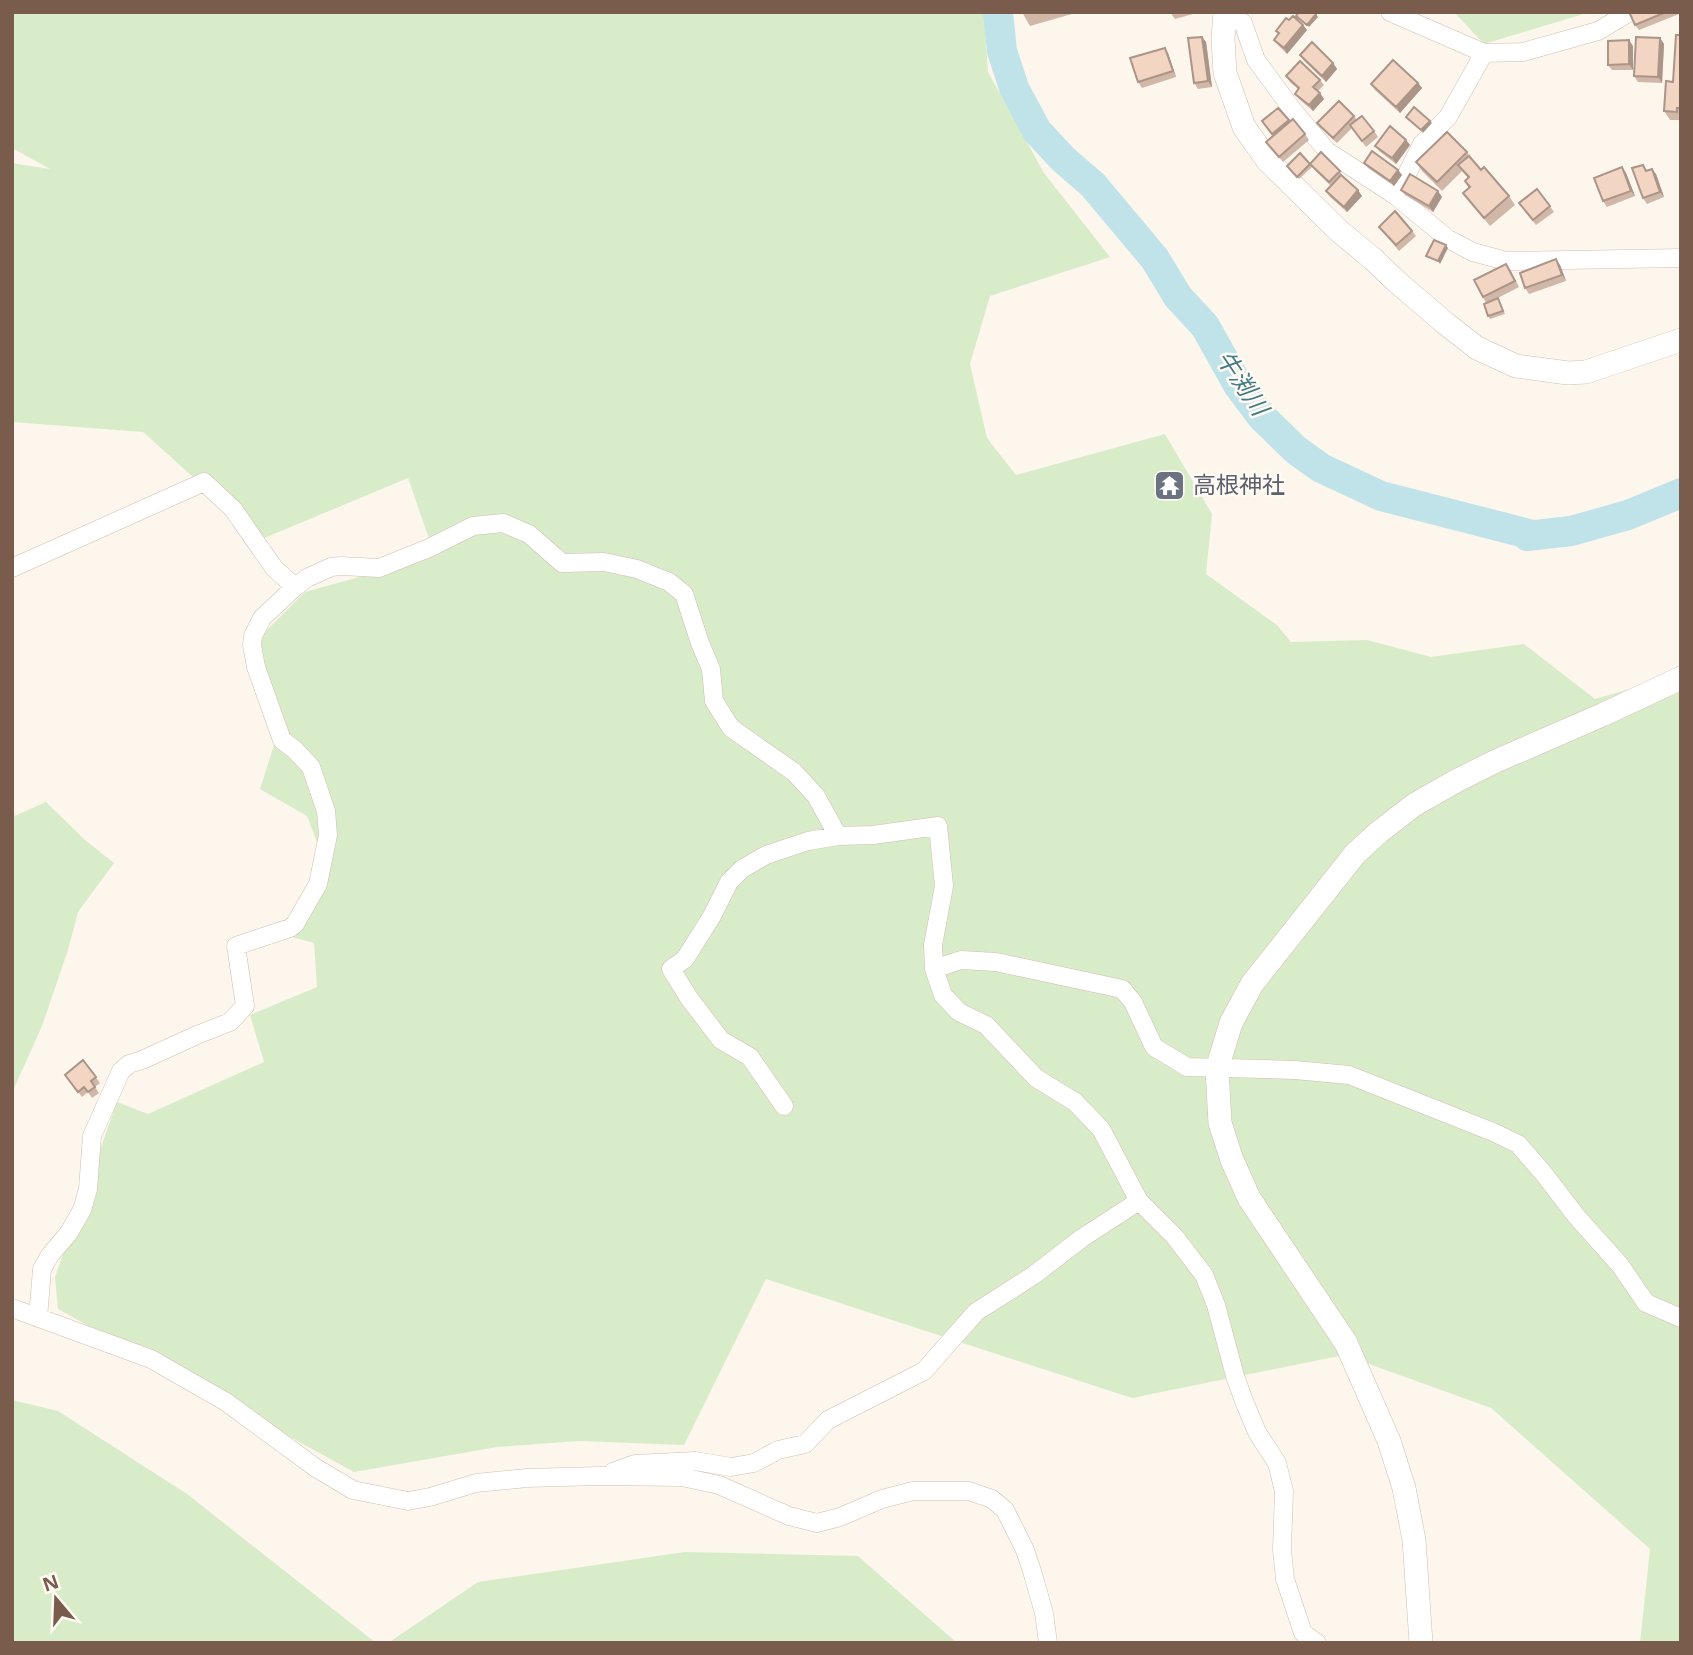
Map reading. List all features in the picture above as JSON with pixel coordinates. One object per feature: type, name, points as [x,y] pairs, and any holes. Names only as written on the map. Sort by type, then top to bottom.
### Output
[{"type":"street","points":[[1390,12],[1484,53],[1523,52],[1598,31],[1630,12]]},
{"type":"street","points":[[1681,258],[1506,261],[1473,252],[1448,239],[1396,196],[1327,151],[1256,60],[1243,23],[1225,14],[1225,73],[1244,127],[1268,161],[1339,231],[1477,348],[1516,366],[1568,373],[1586,372],[1681,340]]},
{"type":"street","points":[[1396,196],[1422,144],[1448,117],[1484,53]]},
{"type":"street","points":[[12,568],[204,482],[233,509],[274,568],[295,587]]},
{"type":"street","points":[[38,1318],[42,1269],[82,1210],[89,1189],[92,1136],[121,1071],[129,1064],[230,1021],[245,1006],[236,946],[290,928],[318,884],[328,835],[326,811],[311,767],[282,740],[252,645],[253,636],[262,618],[307,578],[331,567],[379,568],[429,548],[473,526],[503,523],[529,534],[562,563],[604,562],[637,569],[669,582],[684,594],[711,669],[714,701],[731,727],[794,772],[816,796],[838,836]]},
{"type":"street","points":[[1421,1643],[1415,1540],[1405,1488],[1389,1441],[1346,1343],[1249,1198],[1231,1160],[1220,1123],[1217,1069],[1231,1023],[1252,984],[1355,854],[1379,832],[1456,780],[1681,678]]},
{"type":"street","points":[[784,1105],[750,1057],[721,1041],[671,969],[685,959],[712,916],[729,882],[742,869],[766,855],[808,841],[938,826],[944,886],[933,945],[934,969],[943,995],[959,1012],[986,1025],[1036,1078],[1074,1102],[1101,1129],[1139,1201],[1175,1237],[1204,1275],[1216,1305],[1244,1401],[1257,1432],[1277,1463],[1284,1491],[1282,1550],[1285,1579],[1303,1633],[1317,1643]]},
{"type":"street","points":[[934,969],[961,960],[996,962],[1122,989],[1133,1002],[1154,1047],[1187,1067],[1295,1070],[1349,1075],[1493,1132],[1518,1144],[1620,1265],[1646,1303],[1681,1318]]},
{"type":"street","points":[[599,1476],[635,1464],[695,1461],[731,1467],[754,1463],[778,1450],[805,1444],[828,1420],[924,1371],[976,1312],[1139,1201]]},
{"type":"street","points":[[12,1308],[151,1359],[226,1402],[316,1468],[353,1490],[408,1501],[476,1483],[527,1478],[682,1478],[719,1485],[789,1516],[817,1523],[882,1499],[914,1491],[970,1491],[992,1499],[1004,1510],[1025,1550],[1044,1613],[1048,1643]]},
{"type":"green space","points":[[12,12],[984,12],[988,72],[1044,173],[1110,257],[990,296],[970,364],[987,438],[1016,475],[1165,434],[1212,514],[1206,574],[1277,625],[1291,642],[1367,640],[1431,657],[1524,644],[1595,699],[1681,674],[1681,1643],[1640,1643],[1650,1549],[1491,1408],[1344,1355],[1132,1398],[766,1279],[684,1445],[579,1441],[497,1447],[354,1472],[58,1309],[55,1277],[117,1102],[148,1114],[264,1062],[250,1015],[317,987],[314,943],[292,937],[300,926],[323,858],[307,816],[260,789],[275,742],[259,638],[305,592],[435,556],[408,478],[262,539],[143,432],[12,422],[12,163],[50,169],[12,148]]},
{"type":"green space","points":[[1454,12],[1590,12],[1484,44]]},
{"type":"green space","points":[[46,802],[85,840],[114,863],[78,912],[42,1026],[12,1093],[12,817]]},
{"type":"green space","points":[[12,1400],[58,1411],[187,1494],[376,1643],[12,1643]]},
{"type":"green space","points":[[685,1552],[858,1556],[957,1643],[388,1643],[478,1582]]},
{"type":"building","points":[[1299,12],[1316,14],[1307,25],[1296,16]]},
{"type":"building","points":[[1666,12],[1635,25],[1630,14]]},
{"type":"building","points":[[1293,16],[1303,25],[1284,48],[1274,40],[1279,33],[1276,31],[1286,18],[1289,20]]},
{"type":"building","points":[[1676,35],[1681,35],[1681,108],[1677,108],[1677,112],[1664,111],[1666,81],[1673,82]]},
{"type":"building","points":[[1202,37],[1208,81],[1194,83],[1188,38]]},
{"type":"building","points":[[1636,37],[1660,38],[1658,77],[1634,76]]},
{"type":"building","points":[[1629,40],[1629,64],[1608,65],[1608,41]]},
{"type":"building","points":[[1312,42],[1333,63],[1322,76],[1300,55]]},
{"type":"building","points":[[1165,48],[1173,71],[1138,82],[1130,58]]},
{"type":"building","points":[[1393,60],[1418,83],[1396,107],[1371,84]]},
{"type":"building","points":[[1300,61],[1320,80],[1313,87],[1320,93],[1309,105],[1295,94],[1299,88],[1286,76]]},
{"type":"building","points":[[1339,101],[1354,116],[1333,138],[1317,123]]},
{"type":"building","points":[[1414,107],[1430,121],[1421,130],[1406,117]]},
{"type":"building","points":[[1278,108],[1289,120],[1272,134],[1262,121]]},
{"type":"building","points":[[1362,116],[1374,131],[1362,141],[1350,125]]},
{"type":"building","points":[[1293,119],[1305,134],[1279,157],[1266,142]]},
{"type":"building","points":[[1390,126],[1406,140],[1392,158],[1375,146]]},
{"type":"building","points":[[1447,132],[1467,152],[1437,182],[1416,162]]},
{"type":"building","points":[[1372,151],[1398,170],[1390,181],[1364,163]]},
{"type":"building","points":[[1321,152],[1340,171],[1329,182],[1310,164]]},
{"type":"building","points":[[1300,153],[1310,164],[1297,177],[1287,166]]},
{"type":"building","points":[[1469,156],[1481,170],[1484,167],[1509,196],[1484,218],[1463,193],[1470,187],[1465,181],[1469,177],[1458,165]]},
{"type":"building","points":[[1643,165],[1646,171],[1652,169],[1660,192],[1643,198],[1632,168]]},
{"type":"building","points":[[1622,167],[1631,191],[1603,201],[1594,178]]},
{"type":"building","points":[[1410,174],[1438,191],[1429,206],[1401,190]]},
{"type":"building","points":[[1341,175],[1358,190],[1344,207],[1326,191]]},
{"type":"building","points":[[1537,189],[1550,206],[1533,220],[1519,203]]},
{"type":"building","points":[[1395,211],[1412,231],[1396,245],[1379,227]]},
{"type":"building","points":[[1434,240],[1446,245],[1438,261],[1426,256]]},
{"type":"building","points":[[1556,259],[1562,275],[1525,288],[1520,273]]},
{"type":"building","points":[[1506,264],[1515,281],[1483,297],[1474,280]]},
{"type":"building","points":[[1498,298],[1503,311],[1488,316],[1484,304]]},
{"type":"building","points":[[83,1060],[96,1077],[91,1081],[95,1087],[88,1092],[84,1087],[78,1092],[65,1075]]},
{"type":"waterway","name":"牛渕川","points":[[998,12],[1002,51],[1014,88],[1037,131],[1063,159],[1093,185],[1155,259],[1178,297],[1205,326],[1238,385],[1262,417],[1296,450],[1321,468],[1381,496],[1529,534],[1527,536],[1571,531],[1628,515],[1681,493]]},
{"type":"place","name":"高根神社","points":[[1170,485]]}]
